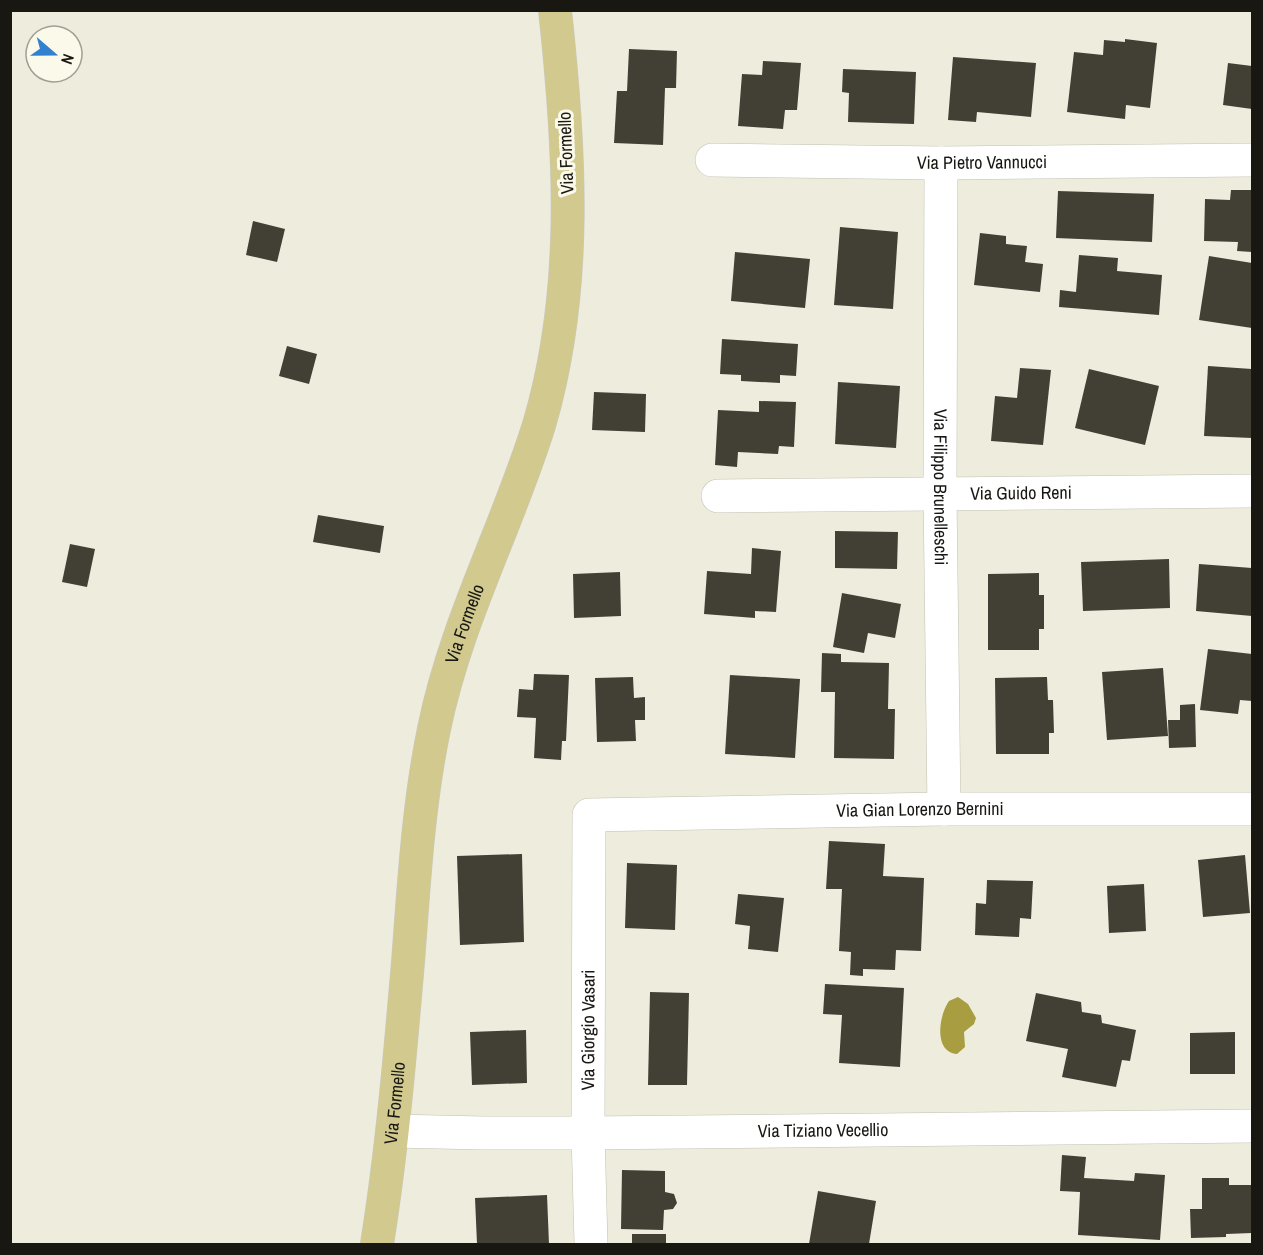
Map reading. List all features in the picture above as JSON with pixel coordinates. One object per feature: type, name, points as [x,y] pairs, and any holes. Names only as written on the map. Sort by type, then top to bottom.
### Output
[{"type":"main road","name":"Via Formello","points":[[377,1245],[393,1131],[418,842],[434,729],[446,677],[472,600],[523,472],[538,426],[547,393],[559,328],[566,259],[568,195],[564,102],[555,10]]},
{"type":"street","name":"Via Pietro Vannucci","points":[[712,160],[942,163],[1252,160]]},
{"type":"street","name":"Via Filippo Brunelleschi","points":[[942,163],[940,494],[944,809]]},
{"type":"street","name":"Via Guido Reni","points":[[718,496],[1252,491]]},
{"type":"street","name":"Via Gian Lorenzo Bernini","points":[[589,815],[944,809],[1252,809]]},
{"type":"street","name":"Via Giorgio Vasari","points":[[589,815],[588,1133],[591,1245]]},
{"type":"street","name":"Via Tiziano Vecellio","points":[[393,1131],[588,1133],[1252,1126]]},
{"type":"shaded area","points":[[958,997],[968,1004],[976,1018],[974,1024],[964,1032],[965,1047],[957,1054],[949,1052],[944,1047],[940,1032],[945,1007],[949,1001]]},
{"type":"building","points":[[1125,39],[1157,43],[1150,108],[1126,105],[1125,119],[1067,112],[1074,52],[1103,55],[1104,40],[1125,42]]},
{"type":"building","points":[[629,49],[677,51],[676,88],[665,88],[663,145],[614,143],[617,91],[627,91]]},
{"type":"building","points":[[953,57],[1036,63],[1031,117],[977,112],[976,122],[948,120]]},
{"type":"building","points":[[763,61],[801,63],[797,110],[785,110],[783,129],[738,126],[742,74],[762,75]]},
{"type":"building","points":[[1228,63],[1252,66],[1252,109],[1223,105]]},
{"type":"building","points":[[843,69],[916,72],[914,124],[848,122],[849,93],[842,92]]},
{"type":"building","points":[[1231,190],[1252,190],[1252,252],[1237,251],[1238,242],[1204,241],[1205,199],[1230,200]]},
{"type":"building","points":[[1058,191],[1154,194],[1152,242],[1056,238]]},
{"type":"building","points":[[253,221],[285,229],[277,262],[246,255]]},
{"type":"building","points":[[840,227],[898,232],[893,309],[834,305]]},
{"type":"building","points":[[980,233],[1006,236],[1006,244],[1027,246],[1025,262],[1043,264],[1040,292],[974,285]]},
{"type":"building","points":[[735,252],[810,259],[805,308],[731,301]]},
{"type":"building","points":[[1079,255],[1118,258],[1117,271],[1162,275],[1159,315],[1059,307],[1060,290],[1076,292]]},
{"type":"building","points":[[1209,256],[1252,263],[1252,328],[1199,320]]},
{"type":"building","points":[[722,339],[798,344],[796,376],[780,375],[780,383],[741,381],[741,375],[720,374]]},
{"type":"building","points":[[287,346],[317,354],[309,384],[279,376]]},
{"type":"building","points":[[1208,366],[1252,369],[1252,438],[1204,436]]},
{"type":"building","points":[[1020,368],[1051,370],[1043,445],[991,441],[995,396],[1017,398]]},
{"type":"building","points":[[1089,369],[1159,386],[1145,445],[1075,428]]},
{"type":"building","points":[[838,382],[900,386],[896,448],[835,444]]},
{"type":"building","points":[[594,392],[646,394],[645,432],[592,430]]},
{"type":"building","points":[[759,401],[796,402],[794,447],[779,446],[778,454],[738,452],[737,467],[715,465],[718,410],[759,412]]},
{"type":"building","points":[[318,515],[384,526],[380,553],[313,542]]},
{"type":"building","points":[[835,531],[898,532],[897,569],[835,568]]},
{"type":"building","points":[[70,544],[95,549],[87,587],[62,582]]},
{"type":"building","points":[[752,548],[781,551],[776,612],[755,611],[755,618],[704,614],[707,571],[751,574]]},
{"type":"building","points":[[1169,559],[1170,608],[1083,611],[1081,562]]},
{"type":"building","points":[[1199,564],[1252,568],[1252,616],[1196,611]]},
{"type":"building","points":[[620,572],[621,616],[574,618],[573,574]]},
{"type":"building","points":[[1039,573],[1039,595],[1044,595],[1044,629],[1039,629],[1039,650],[988,650],[988,574]]},
{"type":"building","points":[[842,593],[901,604],[895,638],[868,633],[864,653],[833,647]]},
{"type":"building","points":[[1208,649],[1252,654],[1252,701],[1240,700],[1238,714],[1200,710]]},
{"type":"building","points":[[822,653],[841,654],[841,662],[889,663],[888,709],[895,709],[894,759],[834,758],[835,692],[821,692]]},
{"type":"building","points":[[1163,668],[1168,736],[1107,740],[1102,672]]},
{"type":"building","points":[[534,674],[569,675],[566,741],[562,741],[561,760],[534,758],[536,718],[517,717],[519,689],[533,690]]},
{"type":"building","points":[[730,675],[800,679],[795,758],[725,754]]},
{"type":"building","points":[[633,677],[634,698],[645,697],[645,720],[635,720],[636,741],[597,742],[595,678]]},
{"type":"building","points":[[1047,677],[1048,700],[1053,700],[1054,733],[1049,733],[1049,754],[996,754],[995,678]]},
{"type":"building","points":[[1195,704],[1196,747],[1169,748],[1168,720],[1180,720],[1180,705]]},
{"type":"building","points":[[829,841],[885,844],[883,876],[924,878],[921,951],[896,950],[895,970],[863,969],[863,976],[850,975],[851,952],[839,951],[842,889],[826,889]]},
{"type":"building","points":[[522,854],[524,942],[460,945],[457,856]]},
{"type":"building","points":[[1245,855],[1250,913],[1203,917],[1198,860]]},
{"type":"building","points":[[627,863],[677,865],[675,930],[625,928]]},
{"type":"building","points":[[987,880],[1033,881],[1031,919],[1020,918],[1019,937],[975,935],[976,903],[986,904]]},
{"type":"building","points":[[1144,884],[1146,931],[1109,933],[1107,886]]},
{"type":"building","points":[[738,894],[784,898],[778,952],[748,949],[750,926],[735,924]]},
{"type":"building","points":[[825,984],[904,988],[900,1067],[839,1063],[842,1015],[823,1014]]},
{"type":"building","points":[[650,992],[689,993],[687,1085],[648,1085]]},
{"type":"building","points":[[1036,993],[1081,1002],[1082,1012],[1101,1015],[1102,1023],[1136,1030],[1130,1061],[1122,1060],[1116,1087],[1062,1077],[1068,1049],[1026,1041]]},
{"type":"building","points":[[526,1030],[527,1083],[472,1085],[470,1032]]},
{"type":"building","points":[[1235,1032],[1235,1074],[1190,1074],[1190,1033]]},
{"type":"building","points":[[1062,1155],[1086,1157],[1084,1178],[1134,1181],[1135,1173],[1165,1175],[1160,1240],[1078,1235],[1080,1192],[1060,1191]]},
{"type":"building","points":[[622,1170],[665,1171],[665,1192],[674,1194],[677,1203],[673,1209],[664,1210],[663,1230],[621,1229]]},
{"type":"building","points":[[1202,1178],[1229,1178],[1229,1185],[1252,1185],[1252,1233],[1226,1234],[1226,1237],[1191,1238],[1190,1209],[1202,1209]]},
{"type":"building","points":[[818,1191],[876,1201],[869,1244],[809,1244]]},
{"type":"building","points":[[547,1195],[549,1244],[477,1244],[475,1198]]},
{"type":"building","points":[[632,1234],[666,1234],[666,1244],[632,1244]]}]
